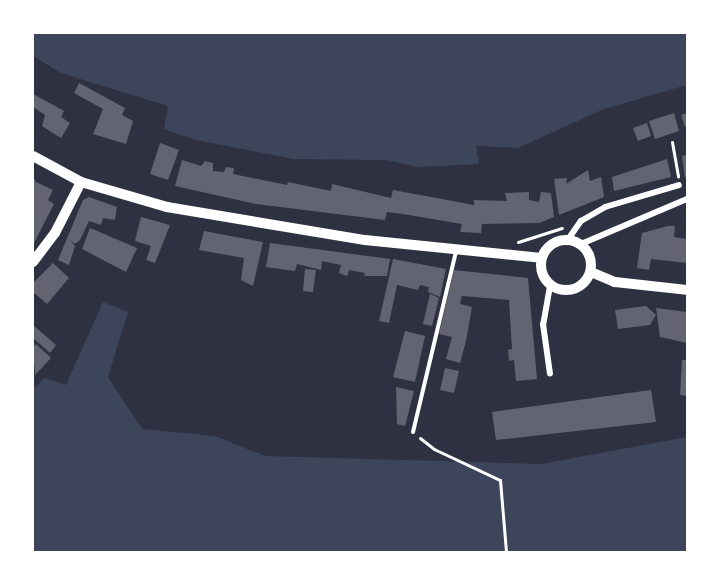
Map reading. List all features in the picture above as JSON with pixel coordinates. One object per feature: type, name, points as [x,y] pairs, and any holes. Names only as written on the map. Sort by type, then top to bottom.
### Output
[{"type":"street","points":[[33,156],[81,182],[167,207],[456,252],[541,258]]},
{"type":"street","points":[[33,262],[55,233],[81,182]]},
{"type":"street","points":[[569,238],[581,244],[591,261],[591,272],[582,286],[566,291],[550,286],[542,274],[541,258],[555,242],[569,238],[581,221],[605,207],[679,184]]},
{"type":"street","points":[[581,244],[687,199]]},
{"type":"street","points":[[591,272],[615,282],[687,290]]},
{"type":"street","points":[[550,286],[543,324],[550,374]]},
{"type":"lane","points":[[413,432],[456,252]]},
{"type":"path","points":[[672,142],[679,184]]},
{"type":"path","points":[[516,256],[518,240],[581,221]]},
{"type":"path","points":[[413,432],[434,449],[500,480],[506,552]]},
{"type":"shaded area","points":[[33,33],[687,33],[687,85],[604,109],[518,148],[476,146],[479,164],[418,167],[386,160],[293,159],[196,140],[164,129],[168,106],[61,73],[33,56]]},
{"type":"shaded area","points":[[103,302],[128,312],[108,377],[142,429],[215,436],[265,456],[541,464],[687,437],[687,552],[33,552],[33,389],[45,378],[66,385]]},
{"type":"building","points":[[79,83],[125,108],[122,115],[133,121],[126,144],[93,134],[103,109],[74,93]]},
{"type":"building","points":[[33,94],[64,111],[61,117],[70,123],[61,138],[42,126],[45,115],[33,107]]},
{"type":"building","points":[[674,113],[679,131],[655,139],[649,121]]},
{"type":"building","points":[[687,113],[687,126],[685,127],[681,115]]},
{"type":"building","points":[[647,123],[651,136],[638,141],[633,128]]},
{"type":"building","points":[[160,143],[179,150],[168,180],[150,174]]},
{"type":"building","points":[[687,155],[687,177],[685,178],[682,156]]},
{"type":"building","points":[[667,159],[671,177],[614,191],[612,177]]},
{"type":"building","points":[[182,160],[201,166],[205,161],[213,163],[213,171],[224,172],[226,167],[234,168],[233,174],[287,185],[288,182],[331,191],[332,184],[391,198],[393,190],[474,205],[474,200],[507,201],[505,193],[529,192],[529,200],[539,202],[541,192],[551,193],[554,217],[539,223],[482,224],[481,233],[460,232],[462,224],[403,214],[387,212],[385,220],[256,204],[175,186]]},
{"type":"building","points":[[588,170],[590,181],[601,177],[604,197],[559,215],[554,179],[567,178],[566,184]]},
{"type":"building","points":[[33,176],[36,182],[53,190],[48,200],[54,204],[33,245]]},
{"type":"building","points":[[89,197],[117,207],[115,220],[103,218],[101,225],[89,221],[80,240],[75,244],[70,240],[75,246],[69,265],[58,260],[83,200]]},
{"type":"building","points":[[141,217],[170,225],[155,263],[146,260],[151,246],[135,241]]},
{"type":"building","points":[[675,226],[674,237],[687,239],[687,263],[651,259],[649,270],[637,268],[642,233]]},
{"type":"building","points":[[90,228],[137,248],[126,272],[82,249]]},
{"type":"building","points":[[204,231],[263,242],[253,286],[241,280],[244,258],[199,250]]},
{"type":"building","points":[[270,243],[390,259],[387,276],[364,276],[365,273],[349,270],[347,276],[339,273],[341,265],[322,261],[321,270],[297,264],[295,271],[266,267]]},
{"type":"building","points":[[393,259],[446,269],[440,297],[428,292],[429,287],[420,285],[418,290],[397,285],[389,323],[379,321]]},
{"type":"building","points":[[53,263],[69,278],[47,304],[33,292],[33,283]]},
{"type":"building","points":[[305,269],[316,270],[313,292],[303,291]]},
{"type":"building","points":[[454,270],[528,278],[537,379],[516,381],[514,360],[509,361],[508,350],[512,349],[509,300],[462,296],[460,304],[472,307],[466,341],[460,363],[446,359],[452,337],[439,334]]},
{"type":"building","points":[[430,294],[439,298],[432,326],[423,324]]},
{"type":"building","points":[[646,306],[656,315],[650,325],[618,329],[615,310]]},
{"type":"building","points":[[656,308],[687,312],[687,343],[660,337]]},
{"type":"building","points":[[33,325],[56,345],[50,353],[33,338]]},
{"type":"building","points":[[405,331],[425,336],[415,382],[393,377]]},
{"type":"building","points":[[36,344],[51,358],[35,375],[33,347]]},
{"type":"building","points":[[682,360],[687,360],[687,396],[680,395]]},
{"type":"building","points":[[445,368],[459,371],[454,393],[440,390]]},
{"type":"building","points":[[396,387],[414,391],[405,426],[397,424]]},
{"type":"building","points":[[651,390],[656,422],[496,440],[492,412]]}]
